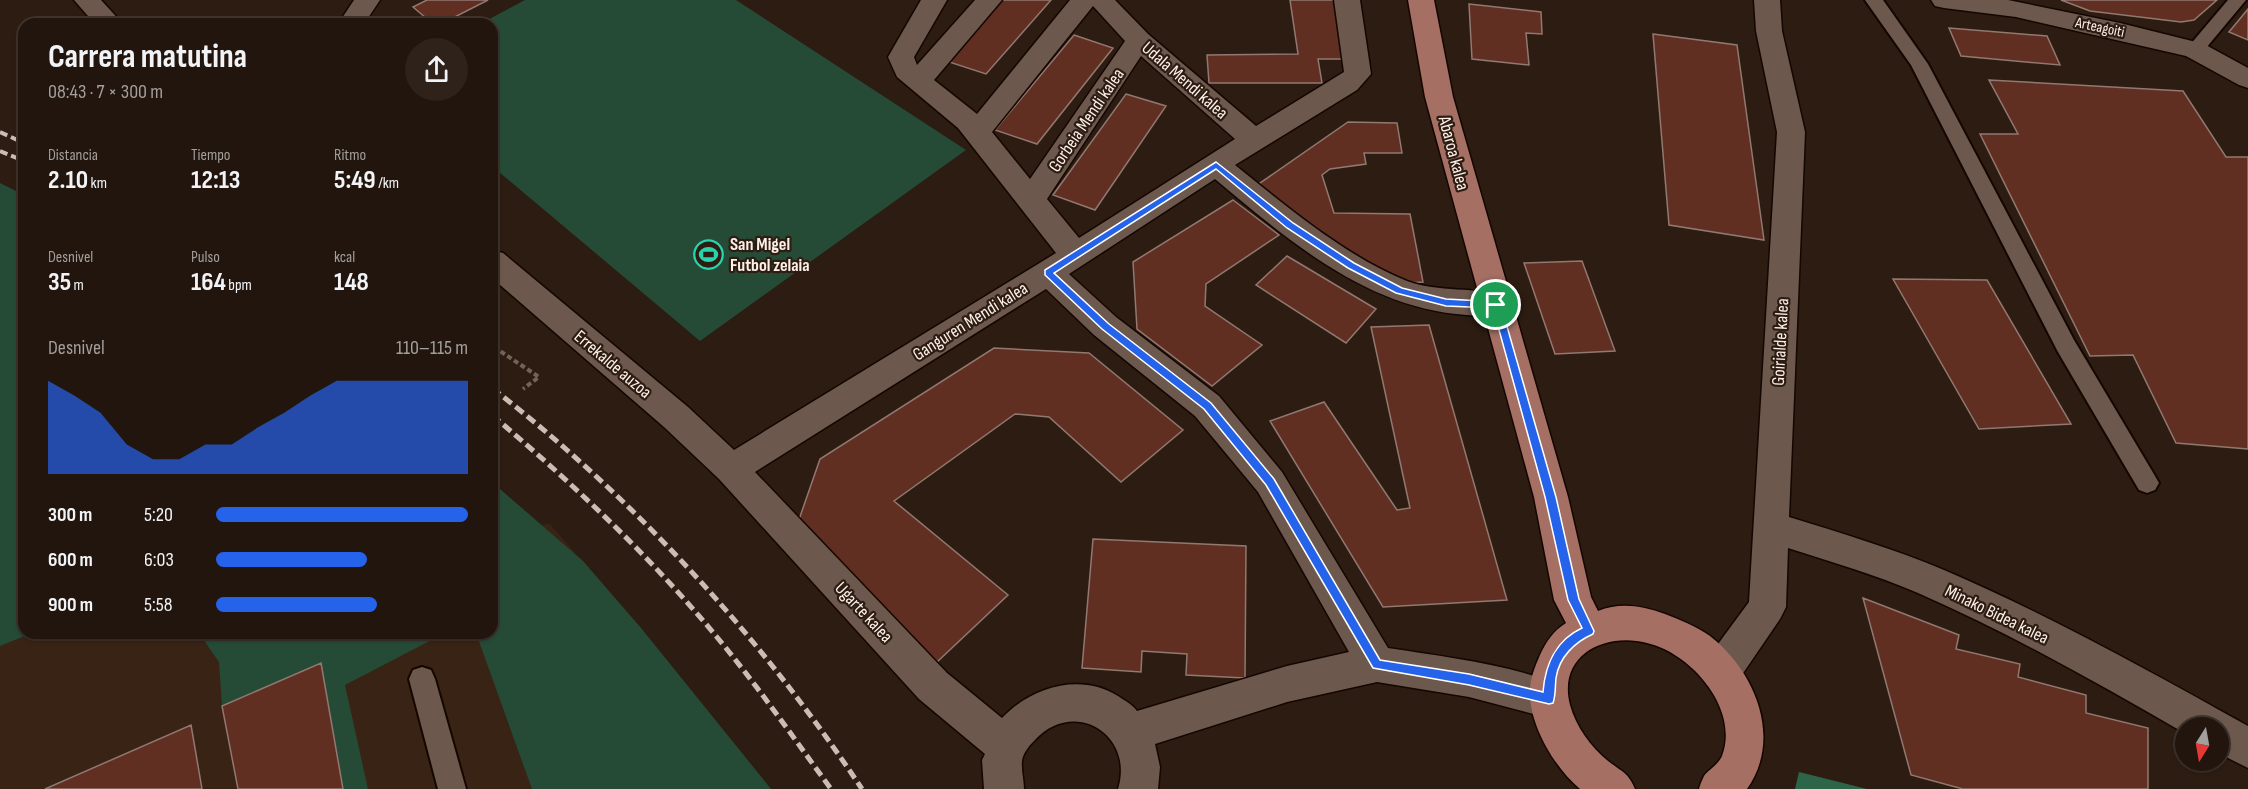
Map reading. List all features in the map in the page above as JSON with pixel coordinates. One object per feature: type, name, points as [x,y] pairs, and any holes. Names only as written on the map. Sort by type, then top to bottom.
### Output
[{"type":"main road","name":"Abaroa kalea","points":[[1421,0],[1438,96],[1551,497],[1573,600],[1589,631]]},
{"type":"main road","points":[[1615,789],[1599,780],[1574,756],[1557,729],[1549,699],[1550,675],[1559,654],[1574,637],[1620,622],[1647,625],[1675,634],[1700,650],[1721,672],[1739,702],[1746,733],[1740,762],[1723,787],[1719,789]]},
{"type":"street","points":[[87,0],[104,18]]},
{"type":"street","points":[[355,18],[367,0]]},
{"type":"street","points":[[934,0],[901,57],[906,71],[968,121],[1032,199],[1061,264],[1106,326],[1207,406],[1270,482],[1377,664]]},
{"type":"street","points":[[919,80],[988,0]]},
{"type":"street","points":[[977,132],[1084,0]]},
{"type":"street","name":"Ganguren Mendi kalea","points":[[730,469],[1347,84],[1358,74],[1347,0]]},
{"type":"street","name":"Goirialde kalea","points":[[1721,672],[1767,607],[1791,132],[1769,31],[1767,0]]},
{"type":"street","name":"Arteagoiti","points":[[1944,0],[2016,9],[2195,50],[2248,79]]},
{"type":"street","name":"Udala Mendi kalea","points":[[1110,9],[1139,40],[1254,140]]},
{"type":"street","name":"Gorbeia Mendi kalea","points":[[1032,199],[1139,40]]},
{"type":"street","points":[[1216,165],[1290,225],[1351,266],[1400,291],[1446,303],[1496,305]]},
{"type":"street","name":"Errekalde auzoa","points":[[498,266],[676,417],[730,469]]},
{"type":"street","name":"Ugarte kalea","points":[[730,469],[933,686],[1005,746]]},
{"type":"street","name":"Minako Bidea kalea","points":[[1771,527],[1849,551],[1951,590],[2070,649],[2192,717]]},
{"type":"street","points":[[1130,732],[1287,684],[1377,664],[1469,679],[1549,699]]},
{"type":"street","points":[[1004,789],[1000,774],[1005,746],[1019,724],[1040,709],[1064,701],[1090,703],[1105,710],[1113,714],[1130,732],[1140,758],[1138,789]]},
{"type":"street","points":[[2229,737],[2248,748]]},
{"type":"lane","points":[[1874,0],[1919,64],[2066,346],[2147,483]]},
{"type":"lane","points":[[2195,50],[2237,0]]},
{"type":"lane","points":[[422,679],[452,789]]},
{"type":"path","points":[[498,350],[539,377],[522,389]]},
{"type":"shaded area","points":[[0,512],[18,603],[18,639],[498,639],[498,528],[550,524],[641,628],[771,789],[0,789]]},
{"type":"green space","name":"San Migel Futbol zelaia","points":[[525,0],[736,0],[966,150],[700,341],[498,171],[498,18],[491,18]]},
{"type":"green space","points":[[0,183],[18,192],[18,639],[0,646]]},
{"type":"green space","points":[[498,487],[583,561],[641,628],[771,789],[532,789],[478,639],[498,639]]},
{"type":"green space","points":[[203,639],[433,639],[345,685],[368,789],[343,789],[321,663],[222,706],[219,662]]},
{"type":"green space","points":[[1799,772],[1867,789],[1795,789]]},
{"type":"building","points":[[427,0],[488,0],[453,18],[426,18],[413,7]]},
{"type":"building","points":[[1002,0],[1051,0],[986,74],[946,61]]},
{"type":"building","points":[[1290,0],[1338,0],[1349,59],[1318,59],[1322,83],[1209,83],[1207,55],[1298,54]]},
{"type":"building","points":[[2061,0],[2217,0],[2194,20],[2181,22],[2090,11]]},
{"type":"building","points":[[1469,4],[1541,12],[1542,34],[1526,33],[1529,65],[1472,59]]},
{"type":"building","points":[[2248,9],[2248,40],[2229,32]]},
{"type":"building","points":[[1949,28],[2047,36],[2060,65],[1961,56]]},
{"type":"building","points":[[1653,34],[1737,45],[1764,240],[1669,225]]},
{"type":"building","points":[[1074,35],[1113,48],[1037,144],[995,130]]},
{"type":"building","points":[[1989,80],[2183,91],[2226,157],[2248,157],[2248,449],[2176,443],[2133,355],[2090,356],[1980,134],[2018,134]]},
{"type":"building","points":[[1126,94],[1166,106],[1095,210],[1053,195]]},
{"type":"building","points":[[1348,122],[1397,123],[1402,153],[1364,153],[1366,164],[1330,169],[1322,175],[1334,213],[1410,214],[1423,282],[1394,284],[1250,190]]},
{"type":"building","points":[[1233,200],[1279,235],[1206,284],[1205,306],[1262,345],[1212,386],[1137,329],[1133,262]]},
{"type":"building","points":[[1287,256],[1376,309],[1346,343],[1256,285]]},
{"type":"building","points":[[1582,261],[1615,351],[1555,354],[1524,263]]},
{"type":"building","points":[[1893,279],[1987,280],[2071,424],[1979,429]]},
{"type":"building","points":[[1429,325],[1507,600],[1383,607],[1270,421],[1324,402],[1397,510],[1410,508],[1371,327]]},
{"type":"building","points":[[994,348],[1089,353],[1183,430],[1121,482],[1049,417],[1015,414],[894,501],[1008,595],[937,662],[794,534],[820,459]]},
{"type":"building","points":[[1093,539],[1246,546],[1245,678],[1186,675],[1187,654],[1142,651],[1141,672],[1082,668]]},
{"type":"building","points":[[1863,598],[1959,635],[1956,649],[2020,664],[2018,677],[2086,695],[2086,713],[2148,728],[2148,789],[1963,789],[1911,775]]},
{"type":"building","points":[[321,663],[343,789],[238,789],[222,706]]},
{"type":"building","points":[[191,725],[202,789],[45,789]]},
{"type":"railway","points":[[0,132],[18,140]]},
{"type":"railway","points":[[0,151],[18,158]]},
{"type":"railway","points":[[498,393],[596,477],[646,524],[693,574],[782,678],[862,789]]},
{"type":"railway","points":[[498,420],[580,493],[664,577],[746,673],[831,789]]},
{"type":"place","name":"San Migel Futbol zelaia","points":[[709,254]]},
{"type":"route","points":[[1216,165],[1290,225],[1351,266],[1400,291],[1446,303],[1496,305],[1551,497],[1573,600],[1589,631],[1574,637],[1559,654],[1550,675],[1549,699],[1469,679],[1377,664],[1270,482],[1207,406],[1106,326],[1048,273],[1216,165]]}]
